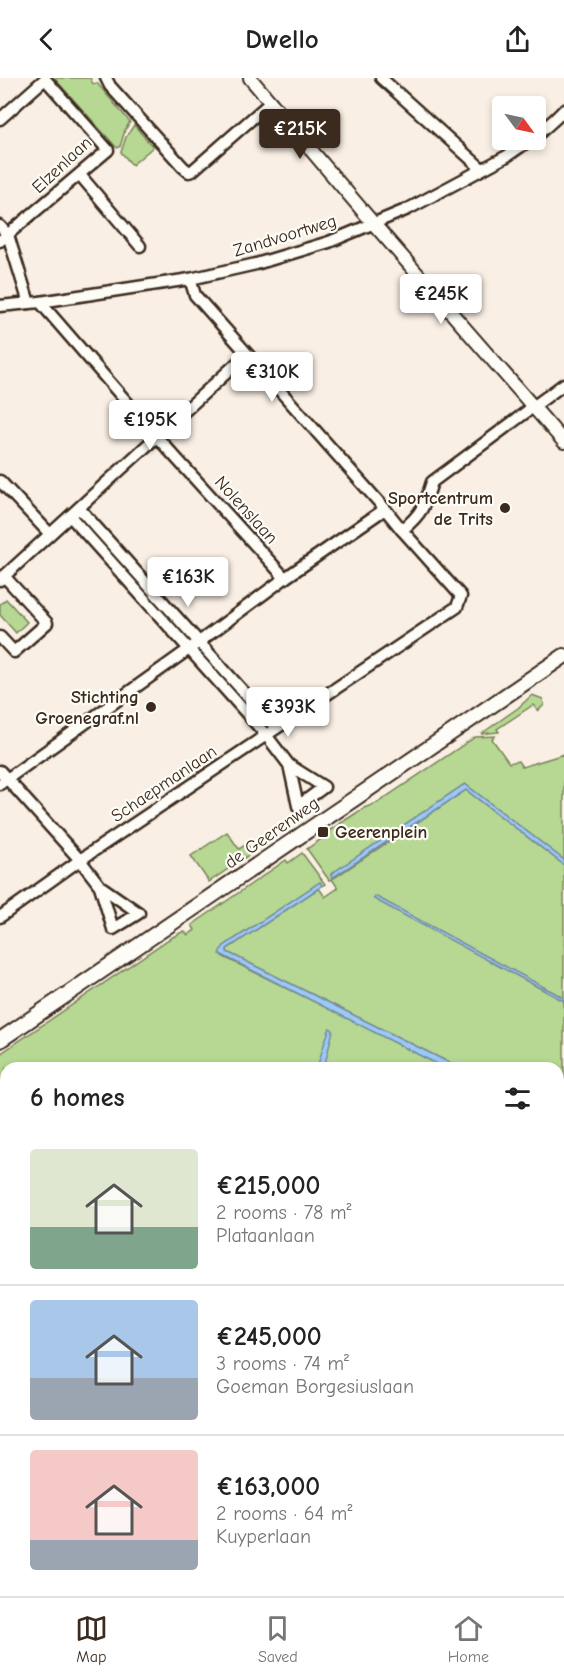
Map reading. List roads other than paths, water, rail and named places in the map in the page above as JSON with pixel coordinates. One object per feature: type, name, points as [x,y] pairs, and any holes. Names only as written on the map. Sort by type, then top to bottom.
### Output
[{"type":"main road","name":"de Geerenweg","points":[[0,1040],[564,656]]},
{"type":"street","points":[[106,78],[110,86],[189,172],[272,102]]},
{"type":"street","points":[[250,78],[372,224],[564,442]]},
{"type":"street","points":[[381,78],[482,169]]},
{"type":"street","name":"Elzenlaan","points":[[0,119],[45,79],[108,150],[4,238]]},
{"type":"street","points":[[546,127],[564,110]]},
{"type":"street","name":"Zandvoortweg","points":[[0,306],[34,303],[190,279],[256,264],[329,242],[408,209],[516,150]]},
{"type":"street","points":[[80,175],[140,246]]},
{"type":"street","points":[[0,226],[34,303]]},
{"type":"street","points":[[190,279],[195,295],[402,530],[416,519],[425,503],[432,482],[564,384]]},
{"type":"street","name":"Nolenslaan","points":[[34,303],[285,578]]},
{"type":"street","points":[[0,637],[14,652],[47,623],[2,578],[247,354]]},
{"type":"street","points":[[0,481],[50,534]]},
{"type":"street","points":[[79,508],[271,732],[289,765]]},
{"type":"street","points":[[100,886],[80,860],[2,778],[195,645],[285,578],[385,509]]},
{"type":"street","points":[[70,516],[195,645]]},
{"type":"street","name":"Schaepmanlaan","points":[[0,917],[80,860],[457,607],[461,596],[402,530]]},
{"type":"water","points":[[465,784],[564,860],[564,865],[466,790],[332,878],[331,874]]},
{"type":"water","points":[[320,882],[322,886],[227,949],[227,952],[448,1062],[433,1062],[220,954],[224,946]]},
{"type":"water","points":[[375,896],[564,998],[564,1001],[374,899]]},
{"type":"water","points":[[330,1028],[333,1030],[325,1062],[319,1062]]},
{"type":"place","name":"Sportcentrum de Trits","points":[[505,508]]},
{"type":"place","name":"Stichting Groenegraf.nl","points":[[151,707]]},
{"type":"place","name":"Geerenplein","points":[[323,832]]}]
